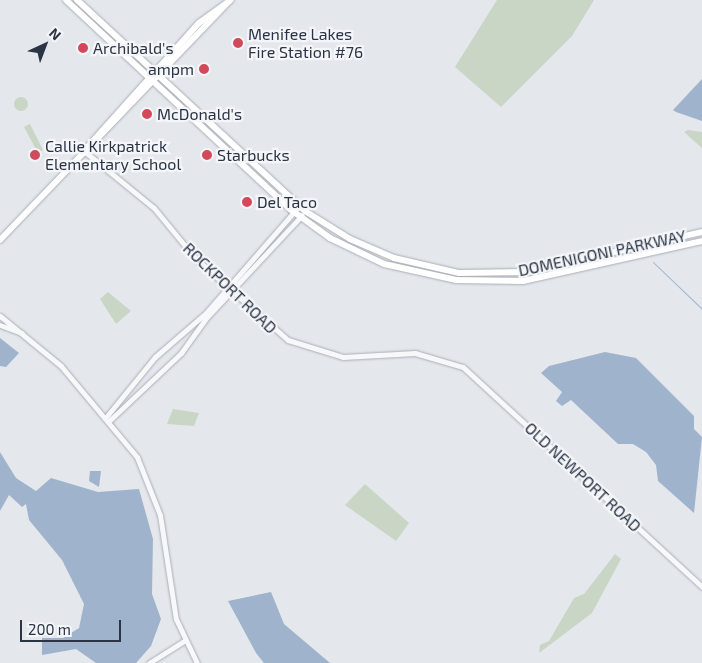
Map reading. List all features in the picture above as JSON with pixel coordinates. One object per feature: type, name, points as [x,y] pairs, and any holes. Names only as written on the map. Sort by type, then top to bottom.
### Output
[{"type":"main road","name":"DOMENIGONI PARKWAY","points":[[66,0],[300,218],[364,255],[413,272],[456,280],[524,280],[702,241]]},
{"type":"main road","name":"DOMENIGONI PARKWAY","points":[[77,0],[305,211],[350,239],[394,258],[466,273],[535,270],[702,232]]},
{"type":"main road","points":[[0,240],[157,74],[205,18],[230,1]]},
{"type":"street","name":"ROCKPORT ROAD","points":[[84,151],[154,208],[230,290],[276,333],[308,350],[362,359],[427,354],[464,367]]},
{"type":"street","points":[[108,418],[169,366],[299,206]]},
{"type":"street","points":[[108,418],[165,348],[230,290],[305,211]]},
{"type":"street","points":[[0,316],[51,355],[108,418],[137,457],[155,498],[169,591],[184,641],[197,663]]},
{"type":"street","points":[[0,325],[22,333]]},
{"type":"street","name":"OLD NEWPORT ROAD","points":[[464,367],[702,587]]},
{"type":"street","points":[[149,663],[184,641]]},
{"type":"green space","points":[[497,0],[594,0],[572,36],[501,107],[455,67]]},
{"type":"green space","points":[[21,97],[26,99],[28,104],[26,109],[21,111],[16,109],[14,104],[16,99]]},
{"type":"green space","points":[[30,124],[43,150],[38,153],[24,127]]},
{"type":"green space","points":[[688,130],[702,132],[702,148],[684,132]]},
{"type":"green space","points":[[108,292],[131,311],[116,324],[100,299]]},
{"type":"green space","points":[[173,409],[199,413],[194,426],[167,424]]},
{"type":"green space","points":[[365,484],[409,523],[396,541],[345,505]]},
{"type":"green space","points":[[615,554],[621,559],[592,613],[539,653],[540,645],[549,641],[574,598],[584,594]]},
{"type":"water","points":[[702,79],[702,121],[673,110]]},
{"type":"water","points":[[0,338],[19,353],[6,367],[0,366]]},
{"type":"water","points":[[605,352],[636,358],[694,416],[694,429],[702,437],[694,513],[658,481],[656,465],[646,452],[633,444],[618,444],[571,400],[562,406],[556,401],[562,392],[541,373],[549,366]]},
{"type":"water","points":[[0,452],[16,478],[36,491],[51,478],[98,492],[139,489],[153,539],[152,594],[161,619],[151,646],[136,663],[96,663],[76,649],[42,655],[42,638],[63,638],[79,628],[84,604],[62,560],[29,520],[26,504],[22,507],[9,495],[0,511]]},
{"type":"water","points":[[90,471],[101,471],[99,487],[89,481]]},
{"type":"water","points":[[271,592],[284,624],[330,663],[264,663],[256,653],[228,601]]},
{"type":"waterway","points":[[653,262],[702,309]]},
{"type":"place","name":"Menifee Lakes Fire Station #76","points":[[238,43]]},
{"type":"place","name":"Archibald's","points":[[83,48]]},
{"type":"place","name":"ampm","points":[[204,69]]},
{"type":"place","name":"McDonald's","points":[[147,114]]},
{"type":"place","name":"Callie Kirkpatrick Elementary School","points":[[35,155]]},
{"type":"place","name":"Starbucks","points":[[207,155]]},
{"type":"place","name":"Del Taco","points":[[247,202]]}]
